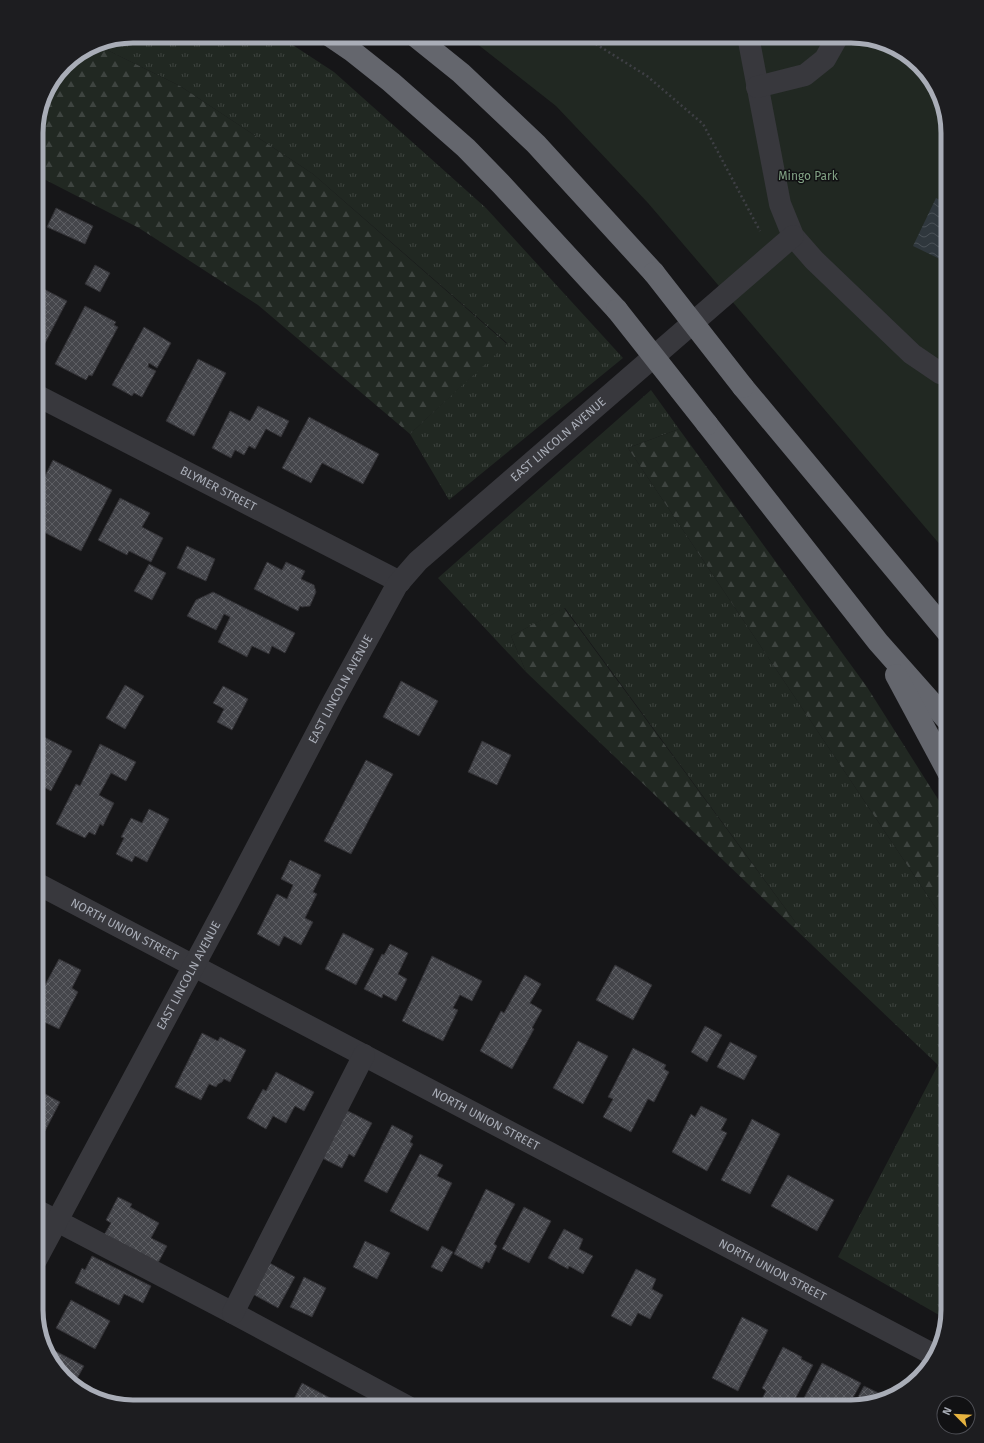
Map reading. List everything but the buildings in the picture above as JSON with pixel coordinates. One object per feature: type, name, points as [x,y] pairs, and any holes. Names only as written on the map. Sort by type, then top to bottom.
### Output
[{"type":"highway","points":[[340,43],[391,82],[466,148],[617,310],[878,642],[941,713]]},
{"type":"highway","points":[[424,43],[461,73],[536,144],[654,273],[743,387],[941,625]]},
{"type":"highway","points":[[878,642],[941,759]]},
{"type":"street","points":[[749,43],[780,204],[793,236],[814,260],[912,354],[941,373]]},
{"type":"street","points":[[757,87],[805,75],[825,59],[834,43]]},
{"type":"street","name":"EAST LINCOLN AVENUE","points":[[43,1247],[194,966],[333,702],[400,582],[418,561],[793,236]]},
{"type":"street","name":"BLYMER STREET","points":[[43,399],[400,582]]},
{"type":"street","name":"NORTH UNION STREET","points":[[43,888],[930,1353]]},
{"type":"street","points":[[233,1313],[364,1055]]},
{"type":"street","points":[[43,1213],[395,1400]]},
{"type":"path","points":[[594,43],[647,76],[703,124],[757,228]]},
{"type":"green space","points":[[133,43],[290,43],[334,72],[486,208],[623,358],[449,500],[410,434],[507,343],[313,174],[180,86],[103,48]]},
{"type":"green space","name":"Mingo Park","points":[[476,43],[857,43],[891,52],[910,65],[919,74],[934,98],[938,110],[941,133],[941,546],[648,203],[556,106]]},
{"type":"green space","points":[[103,48],[180,86],[313,174],[507,344],[410,434],[258,305],[139,228],[43,179],[43,127],[46,110],[52,93],[65,74],[74,65],[88,55]]},
{"type":"green space","points":[[651,390],[679,429],[628,448],[941,916],[941,1316],[838,1257],[938,1065],[813,946],[565,608],[511,636],[526,672],[438,578]]},
{"type":"green space","points":[[679,429],[867,687],[941,804],[941,916],[628,448]]},
{"type":"green space","points":[[564,608],[813,946],[526,672],[511,636]]},
{"type":"water","points":[[936,198],[941,200],[941,260],[913,246]]}]
